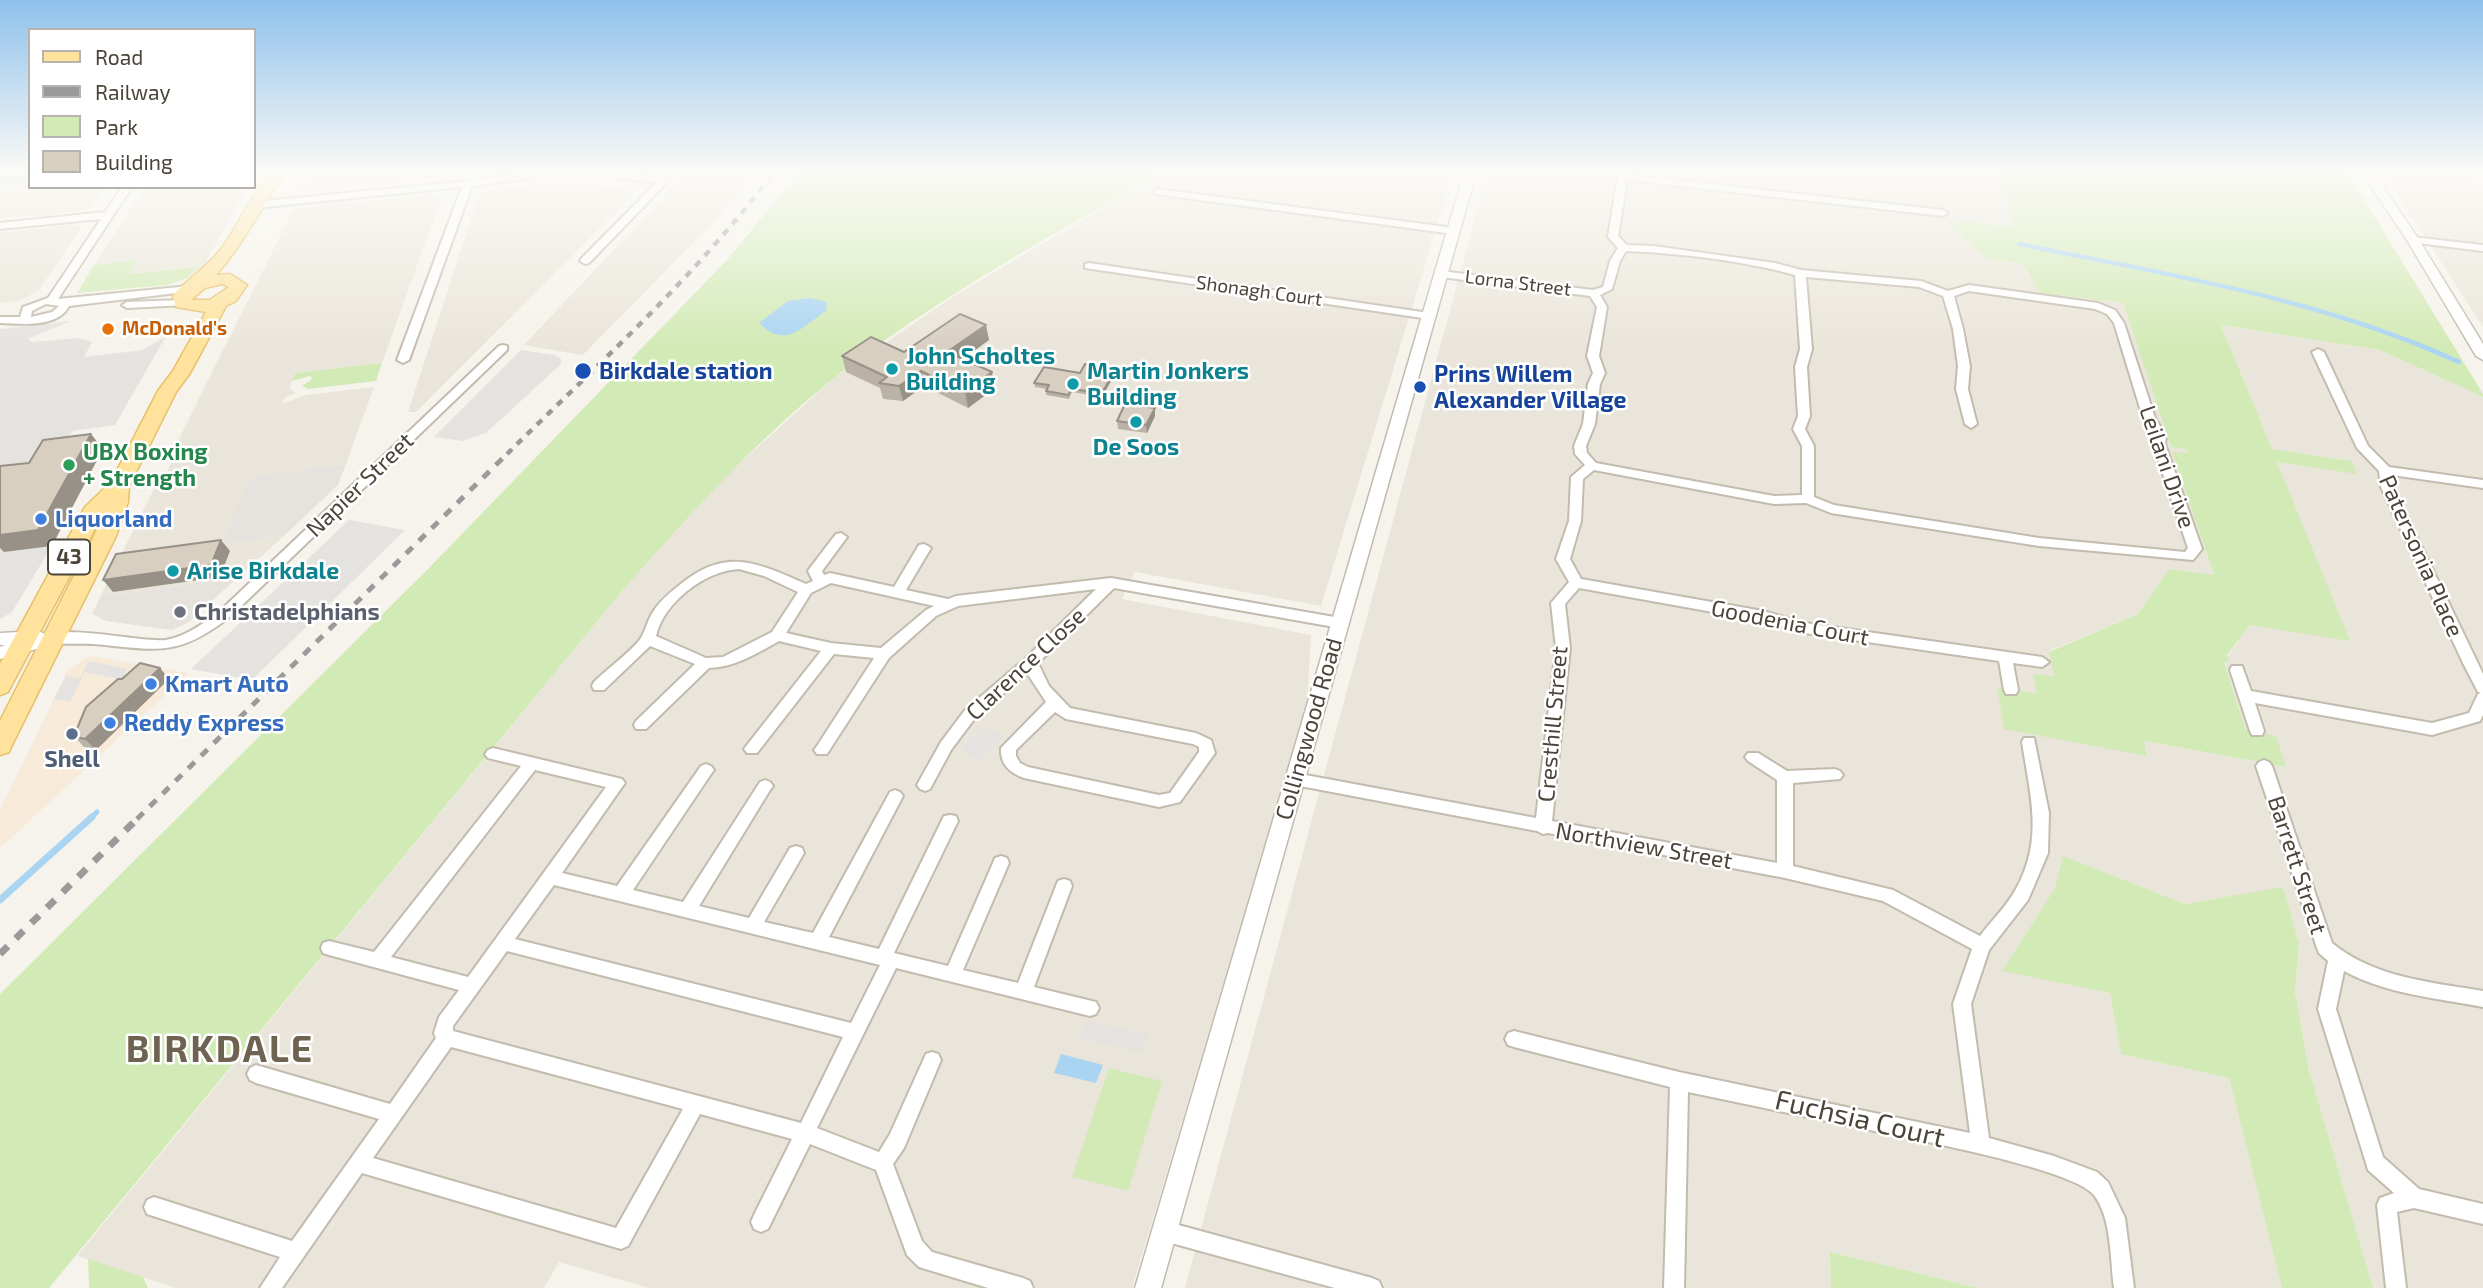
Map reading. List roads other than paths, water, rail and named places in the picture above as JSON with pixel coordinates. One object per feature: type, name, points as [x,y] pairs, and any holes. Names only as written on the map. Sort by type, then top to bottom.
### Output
[{"type":"main road","name":"43","points":[[167,391],[165,374],[193,320],[190,295],[244,230]]},
{"type":"main road","name":"43","points":[[0,686],[12,644],[95,507],[119,486],[167,391],[181,373],[219,303],[238,289],[236,282],[231,279],[234,265],[251,230]]},
{"type":"main road","points":[[190,295],[231,279]]},
{"type":"main road","points":[[190,295],[219,303]]},
{"type":"main road","name":"43","points":[[0,745],[105,536],[118,502],[119,486]]},
{"type":"street","points":[[0,312],[52,300],[99,230]]},
{"type":"street","points":[[403,360],[451,230]]},
{"type":"street","points":[[585,261],[615,230]]},
{"type":"street","points":[[1447,230],[1454,231]]},
{"type":"street","points":[[1576,583],[1563,559],[1575,521],[1577,477],[1592,466],[1580,454],[1580,446],[1589,424],[1594,384],[1599,373],[1593,356],[1602,307],[1594,293],[1607,289],[1612,280],[1616,255],[1624,248],[1612,237],[1613,230]]},
{"type":"street","points":[[2406,230],[2483,356]]},
{"type":"street","name":"Collingwood Road","points":[[1147,1288],[1454,231]]},
{"type":"street","points":[[2413,240],[2483,248]]},
{"type":"street","name":"Leilani Drive","points":[[1592,466],[1774,500],[1808,499],[1831,509],[2039,542],[2088,545],[2172,558],[2188,557],[2195,549],[2159,444],[2160,436],[2149,418],[2117,317],[2098,306],[1969,288],[1948,293],[1921,284],[1800,273],[1775,266],[1654,248],[1624,248]]},
{"type":"street","name":"Shonagh Court","points":[[1089,267],[1429,316]]},
{"type":"street","points":[[1800,273],[1806,349],[1801,366],[1804,416],[1799,429],[1808,446],[1808,499]]},
{"type":"street","name":"Lorna Street","points":[[1441,274],[1594,293]]},
{"type":"street","points":[[1948,293],[1958,329],[1964,366],[1962,389],[1971,424]]},
{"type":"street","points":[[0,320],[39,320],[62,307],[190,295]]},
{"type":"street","points":[[52,300],[62,307]]},
{"type":"street","points":[[25,318],[24,313],[32,306]]},
{"type":"street","name":"Napier Street","points":[[56,638],[88,636],[164,647],[182,643],[201,633],[222,617],[503,348]]},
{"type":"street","name":"Patersonia Place","points":[[2318,352],[2363,448],[2385,470],[2387,487],[2441,597],[2452,630],[2483,688]]},
{"type":"street","points":[[2385,470],[2483,484]]},
{"type":"street","points":[[820,581],[815,571],[841,537]]},
{"type":"street","points":[[897,593],[924,548]]},
{"type":"street","points":[[599,687],[648,639],[650,627],[664,605],[696,578],[722,564],[749,565],[806,590]]},
{"type":"street","points":[[641,725],[705,663],[741,656],[777,636],[806,590],[820,581],[830,579],[948,604]]},
{"type":"street","points":[[822,750],[884,654],[930,612],[948,604],[1111,583],[1340,623]]},
{"type":"street","name":"Clarence Close","points":[[925,785],[946,746],[970,714],[1031,662],[1111,583]]},
{"type":"street","name":"Goodenia Court","points":[[1576,583],[1763,616],[1805,628],[2042,662]]},
{"type":"street","name":"Cresthill Street","points":[[1543,828],[1563,648],[1558,603],[1576,583]]},
{"type":"street","points":[[777,636],[831,648],[884,654]]},
{"type":"street","points":[[12,644],[56,638]]},
{"type":"street","points":[[648,639],[705,663]]},
{"type":"street","points":[[752,749],[831,648]]},
{"type":"street","points":[[2005,657],[2011,690]]},
{"type":"street","points":[[1031,662],[1034,674],[1054,703],[1066,713],[1196,739],[1206,744],[1207,753],[1175,798],[1159,801],[1024,772],[1015,767],[1008,757],[1009,748],[1054,703]]},
{"type":"street","points":[[2237,670],[2258,731]]},
{"type":"street","points":[[2246,696],[2432,729],[2475,717],[2483,698]]},
{"type":"street","points":[[1981,1145],[1962,1004],[1982,946],[2022,895],[2040,853],[2041,813],[2029,741]]},
{"type":"street","points":[[493,754],[617,783],[445,1023],[443,1034],[447,1038],[805,1133],[883,1163],[914,1248],[926,1260],[1023,1288]]},
{"type":"street","points":[[1754,757],[1785,778],[1835,775]]},
{"type":"street","points":[[378,961],[532,764]]},
{"type":"street","name":"Barrett Street","points":[[2264,766],[2325,948],[2337,961]]},
{"type":"street","points":[[621,894],[706,770]]},
{"type":"street","points":[[1785,778],[1785,872]]},
{"type":"street","name":"Northview Street","points":[[1295,779],[1785,872],[1887,895],[1982,946]]},
{"type":"street","points":[[687,910],[765,786]]},
{"type":"street","points":[[818,941],[895,796]]},
{"type":"street","points":[[761,1222],[855,1031],[950,821]]},
{"type":"street","points":[[754,926],[796,853]]},
{"type":"street","points":[[952,976],[1001,863]]},
{"type":"street","points":[[550,877],[1090,1008]]},
{"type":"street","points":[[1023,993],[1064,886]]},
{"type":"street","points":[[503,943],[855,1031]]},
{"type":"street","points":[[329,948],[472,986]]},
{"type":"street","points":[[2414,1198],[2375,1163],[2327,1009],[2337,961],[2359,973],[2483,999]]},
{"type":"street","points":[[270,1288],[447,1038]]},
{"type":"street","name":"Fuchsia Court","points":[[1514,1039],[1679,1081],[1981,1145],[2054,1165],[2090,1180],[2101,1189],[2115,1218],[2124,1288]]},
{"type":"street","points":[[883,1163],[897,1141],[932,1060]]},
{"type":"street","points":[[256,1074],[394,1114]]},
{"type":"street","points":[[1674,1288],[1679,1081]]},
{"type":"street","points":[[359,1163],[621,1239],[695,1105]]},
{"type":"street","points":[[2396,1288],[2387,1205],[2414,1198],[2483,1214]]},
{"type":"street","points":[[154,1207],[296,1252]]},
{"type":"street","points":[[1164,1231],[1372,1288]]},
{"type":"water","points":[[810,298],[827,302],[826,311],[793,333],[777,334],[768,331],[759,323],[788,301]]},
{"type":"water","points":[[1061,1054],[1103,1065],[1096,1083],[1054,1073]]},
{"type":"waterway","points":[[2019,244],[2187,278],[2298,305],[2353,321],[2459,362]]},
{"type":"waterway","points":[[92,817],[97,812]]},
{"type":"waterway","points":[[0,900],[92,817]]},
{"type":"railway","points":[[507,454],[681,282],[727,230]]},
{"type":"railway","points":[[137,819],[509,452]]},
{"type":"railway","points":[[0,954],[139,817]]},
{"type":"place","name":"McDonald's","points":[[108,329]]},
{"type":"place","name":"John Scholtes Building","points":[[892,369]]},
{"type":"place","name":"Birkdale station","points":[[583,371]]},
{"type":"place","name":"Martin Jonkers Building","points":[[1073,384]]},
{"type":"place","name":"Prins Willem Alexander Village","points":[[1420,387]]},
{"type":"place","name":"De Soos","points":[[1136,422]]},
{"type":"place","name":"UBX Boxing + Strength","points":[[69,465]]},
{"type":"place","name":"Liquorland","points":[[41,519]]},
{"type":"place","name":"Arise Birkdale","points":[[173,571]]},
{"type":"place","name":"Christadelphians","points":[[180,612]]},
{"type":"place","name":"Kmart Auto","points":[[151,684]]},
{"type":"place","name":"Reddy Express","points":[[110,723]]},
{"type":"place","name":"Shell","points":[[72,734]]},
{"type":"district","name":"BIRKDALE","points":[[220,1050]]}]
